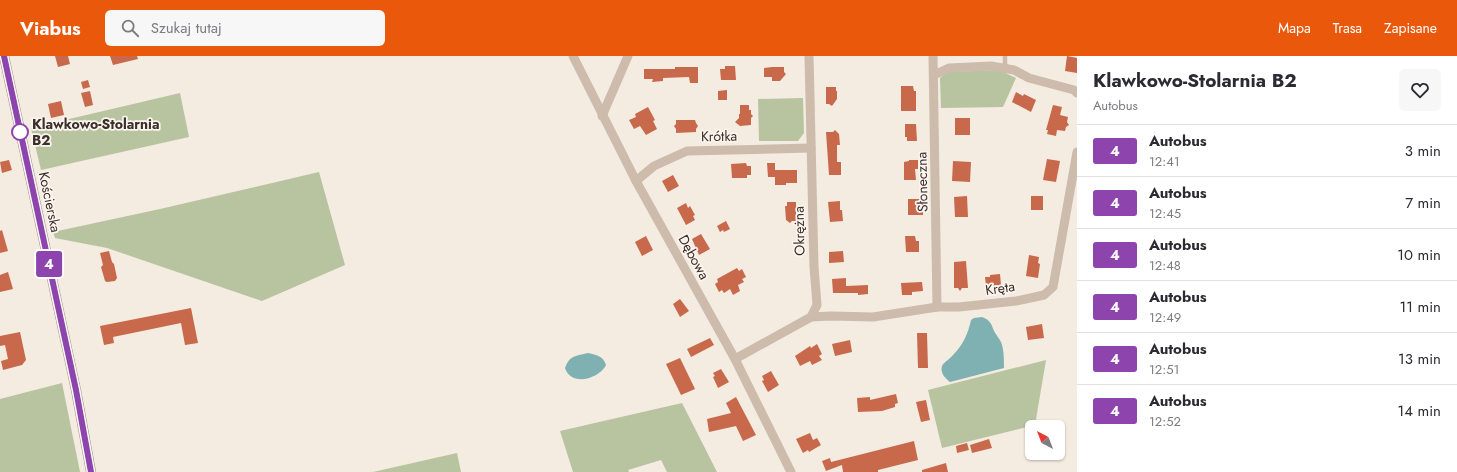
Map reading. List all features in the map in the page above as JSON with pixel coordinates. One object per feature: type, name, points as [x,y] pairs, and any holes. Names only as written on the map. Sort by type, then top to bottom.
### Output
[{"type":"main road","name":"Kościerska","points":[[4,56],[76,390],[91,472]]},
{"type":"street","name":"Dębowa","points":[[573,56],[636,181],[735,359],[791,472]]},
{"type":"street","points":[[602,116],[628,56]]},
{"type":"street","name":"Okrężna","points":[[809,56],[814,267],[817,305],[811,317]]},
{"type":"street","name":"Słoneczna","points":[[934,56],[937,307]]},
{"type":"street","points":[[934,76],[948,68],[990,66],[1014,70],[1029,78],[1074,90],[1077,93]]},
{"type":"street","name":"Krótka","points":[[636,181],[654,166],[686,151],[811,148]]},
{"type":"street","name":"Kręta","points":[[811,317],[873,317],[937,307],[959,307],[1016,301],[1044,295],[1053,287],[1077,152]]},
{"type":"street","points":[[735,359],[811,317]]},
{"type":"lane","points":[[1005,56],[1005,68]]},
{"type":"green space","points":[[999,70],[1016,78],[1003,107],[941,108],[940,78],[947,72]]},
{"type":"green space","points":[[180,93],[189,137],[41,170],[31,128]]},
{"type":"green space","points":[[803,98],[804,133],[798,141],[759,141],[758,99]]},
{"type":"green space","points":[[319,172],[345,265],[262,301],[107,248],[55,238],[53,232],[160,209]]},
{"type":"green space","points":[[1046,360],[1036,420],[1025,420],[1025,427],[942,448],[928,390]]},
{"type":"green space","points":[[62,383],[80,472],[0,472],[0,399]]},
{"type":"green space","points":[[682,403],[717,472],[667,472],[661,460],[628,470],[629,472],[573,472],[560,431]]},
{"type":"green space","points":[[457,453],[461,472],[373,472]]},
{"type":"water","points":[[982,317],[990,322],[1001,342],[1004,368],[950,382],[942,373],[942,366],[957,351],[967,335],[971,320]]},
{"type":"water","points":[[588,353],[597,355],[606,365],[592,377],[585,379],[573,378],[568,374],[565,368],[567,364],[571,358]]},
{"type":"building","points":[[55,56],[68,56],[70,64],[58,67]]},
{"type":"building","points":[[110,56],[137,56],[138,59],[113,65]]},
{"type":"building","points":[[1067,56],[1077,58],[1077,73],[1065,71]]},
{"type":"building","points":[[725,66],[735,66],[736,80],[721,80],[720,69],[725,69]]},
{"type":"building","points":[[675,67],[698,67],[698,83],[690,83],[689,77],[663,78],[663,81],[652,82],[653,79],[644,79],[644,69],[675,69]]},
{"type":"building","points":[[784,67],[784,72],[786,74],[780,81],[772,81],[772,77],[764,77],[764,68]]},
{"type":"building","points":[[88,80],[90,87],[83,89],[81,82]]},
{"type":"building","points":[[901,86],[913,86],[914,91],[916,91],[916,111],[901,111]]},
{"type":"building","points":[[826,87],[836,87],[837,99],[832,106],[826,104]]},
{"type":"building","points":[[727,90],[727,100],[718,100],[718,91]]},
{"type":"building","points":[[90,91],[93,105],[85,107],[81,93]]},
{"type":"building","points":[[1016,92],[1036,100],[1031,112],[1012,102]]},
{"type":"building","points":[[61,101],[64,115],[51,118],[48,104]]},
{"type":"building","points":[[740,105],[749,105],[749,110],[751,110],[751,114],[753,116],[751,118],[751,125],[740,126],[735,122],[739,118]]},
{"type":"building","points":[[1053,105],[1062,107],[1060,115],[1068,117],[1067,122],[1069,125],[1066,127],[1065,131],[1057,130],[1056,136],[1047,134],[1048,130],[1046,130]]},
{"type":"building","points":[[648,107],[655,120],[653,121],[657,129],[646,135],[640,126],[634,129],[629,120],[636,117],[635,114]]},
{"type":"building","points":[[955,118],[970,118],[970,135],[955,135]]},
{"type":"building","points":[[676,120],[695,120],[698,126],[696,132],[676,133],[674,126],[676,124]]},
{"type":"building","points":[[905,124],[916,124],[917,141],[907,141],[907,137],[905,137]]},
{"type":"building","points":[[835,130],[839,134],[840,145],[837,145],[837,162],[841,162],[841,175],[829,175],[826,132],[833,132]]},
{"type":"building","points":[[1047,159],[1060,161],[1056,182],[1043,180]]},
{"type":"building","points":[[9,160],[12,170],[2,173],[0,162]]},
{"type":"building","points":[[909,160],[918,160],[918,169],[915,169],[916,180],[904,180],[904,162]]},
{"type":"building","points":[[953,161],[971,162],[970,182],[952,181]]},
{"type":"building","points":[[746,163],[747,166],[751,166],[751,175],[747,175],[747,178],[732,178],[731,164]]},
{"type":"building","points":[[767,163],[775,163],[775,170],[797,170],[797,183],[775,185],[775,177],[768,177]]},
{"type":"building","points":[[673,175],[679,186],[668,192],[662,181]]},
{"type":"building","points":[[967,196],[968,217],[955,217],[954,197]]},
{"type":"building","points":[[1031,196],[1043,196],[1043,210],[1031,210]]},
{"type":"building","points":[[908,199],[923,199],[923,215],[908,215]]},
{"type":"building","points":[[840,201],[840,210],[842,210],[843,221],[830,222],[828,202]]},
{"type":"building","points":[[787,202],[796,202],[796,221],[792,221],[790,223],[786,220],[785,206],[787,206]]},
{"type":"building","points":[[686,203],[688,208],[690,206],[695,215],[693,216],[695,220],[686,225],[677,208]]},
{"type":"building","points":[[726,221],[730,229],[720,232],[717,226]]},
{"type":"building","points":[[2,230],[8,251],[0,253],[0,231]]},
{"type":"building","points":[[701,234],[710,249],[699,255],[692,239]]},
{"type":"building","points":[[646,236],[653,250],[642,256],[635,242]]},
{"type":"building","points":[[905,236],[915,236],[916,241],[919,241],[919,252],[906,252]]},
{"type":"building","points":[[109,251],[117,278],[115,281],[107,282],[105,281],[101,267],[103,265],[100,253]]},
{"type":"building","points":[[843,251],[844,262],[829,263],[829,252]]},
{"type":"building","points":[[1029,255],[1039,257],[1038,263],[1040,264],[1038,278],[1026,276]]},
{"type":"building","points":[[966,261],[968,288],[962,288],[960,291],[958,288],[954,288],[954,262]]},
{"type":"building","points":[[737,268],[739,271],[742,269],[746,277],[742,279],[744,282],[738,285],[740,291],[733,295],[730,289],[724,293],[722,290],[719,292],[715,284],[718,282],[717,279]]},
{"type":"building","points":[[8,272],[13,289],[0,292],[0,275]]},
{"type":"building","points":[[1000,274],[1001,285],[986,286],[985,277]]},
{"type":"building","points":[[846,278],[846,286],[868,285],[868,294],[858,295],[858,293],[833,293],[832,279]]},
{"type":"building","points":[[922,282],[923,291],[912,292],[912,295],[902,295],[901,283]]},
{"type":"building","points":[[680,299],[689,311],[680,317],[673,304]]},
{"type":"building","points":[[191,308],[198,343],[185,345],[181,323],[113,337],[114,343],[104,345],[100,326]]},
{"type":"building","points":[[1042,324],[1044,338],[1028,340],[1026,327]]},
{"type":"building","points":[[20,332],[26,360],[22,365],[3,370],[1,361],[8,359],[5,345],[0,346],[0,336]]},
{"type":"building","points":[[917,333],[927,333],[928,368],[918,368]]},
{"type":"building","points":[[710,338],[714,345],[691,357],[687,349]]},
{"type":"building","points":[[850,340],[852,352],[835,356],[832,344]]},
{"type":"building","points":[[817,344],[822,354],[819,356],[822,360],[812,365],[810,361],[800,366],[795,356],[810,346],[811,348]]},
{"type":"building","points":[[680,358],[695,389],[681,395],[666,364]]},
{"type":"building","points":[[721,369],[729,382],[718,388],[713,377],[715,376],[713,373]]},
{"type":"building","points":[[771,371],[779,385],[768,392],[762,381],[764,380],[762,376]]},
{"type":"building","points":[[896,394],[898,403],[895,404],[895,407],[882,411],[858,412],[857,398],[870,397],[870,400]]},
{"type":"building","points":[[736,397],[756,435],[743,441],[736,426],[709,432],[707,419],[731,413],[726,403]]},
{"type":"building","points":[[926,400],[930,420],[921,422],[916,402]]},
{"type":"building","points":[[810,433],[813,440],[817,438],[821,445],[809,452],[808,450],[803,453],[796,439]]},
{"type":"building","points":[[989,439],[992,448],[972,453],[970,445]]},
{"type":"building","points":[[914,441],[918,460],[878,470],[878,472],[843,472],[842,465],[826,471],[822,461],[830,458],[831,462]]},
{"type":"building","points":[[967,443],[969,450],[957,453],[956,446]]},
{"type":"building","points":[[946,463],[948,472],[922,472],[922,470]]},
{"type":"bus line","name":"4","points":[[4,56],[76,390],[91,472]]},
{"type":"place","name":"Klawkowo-Stolarnia B2","points":[[20,132]]}]
